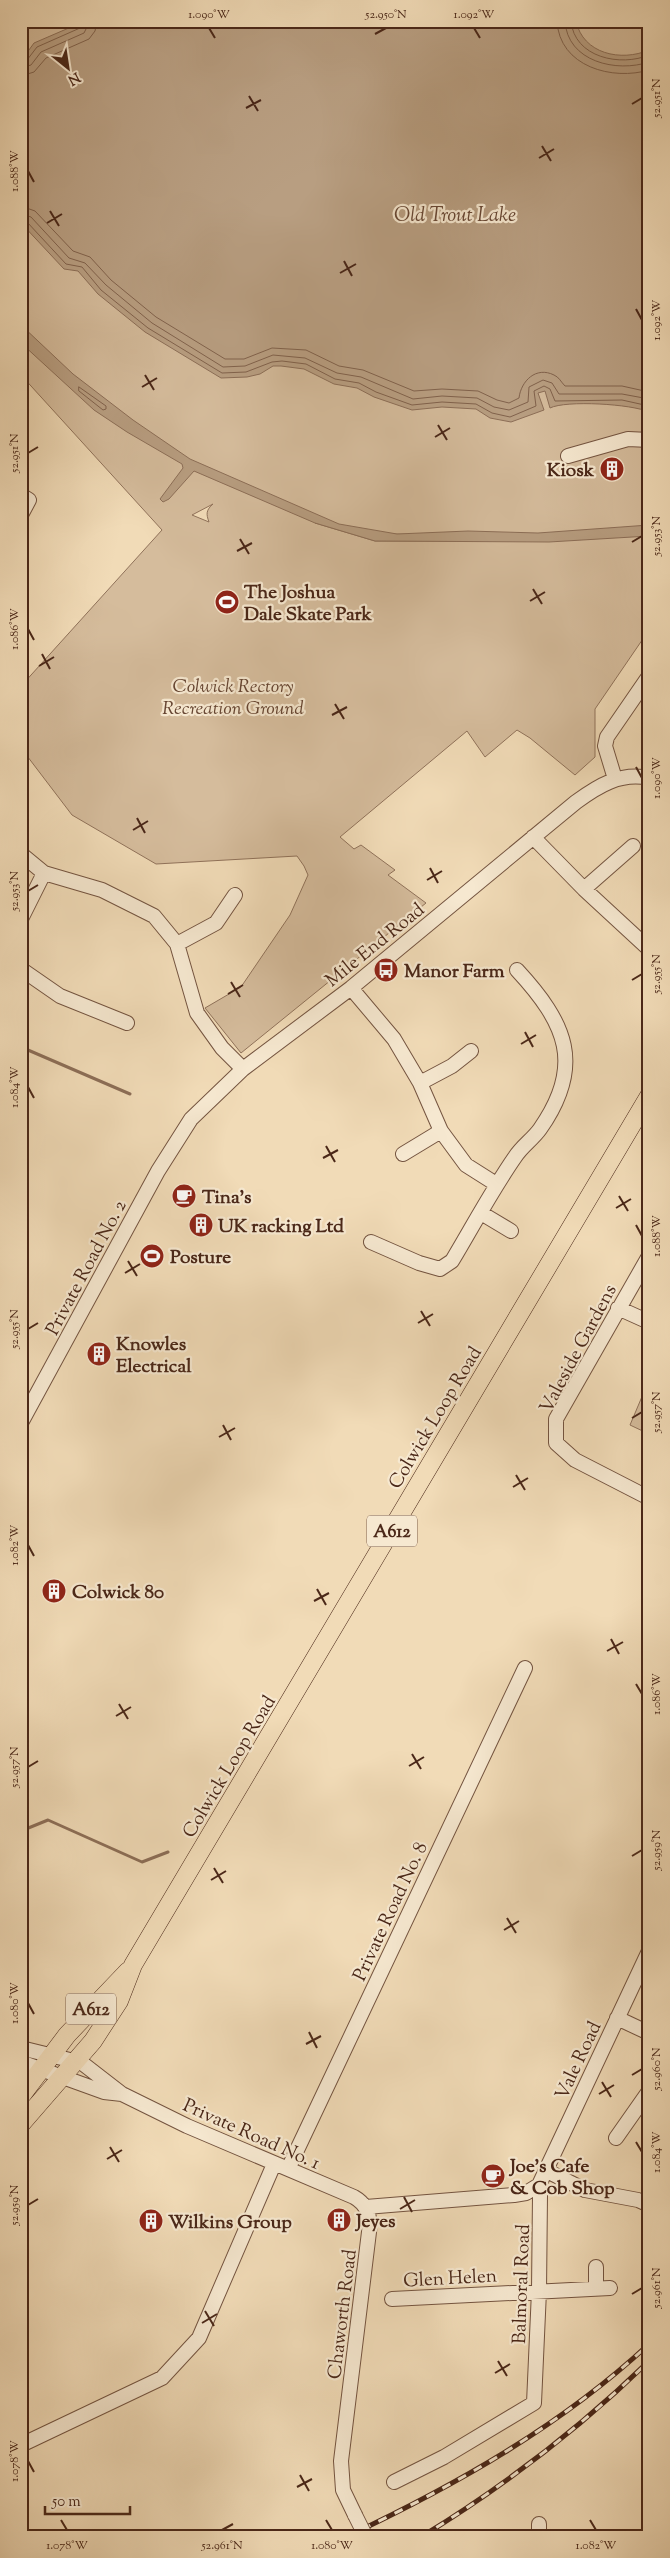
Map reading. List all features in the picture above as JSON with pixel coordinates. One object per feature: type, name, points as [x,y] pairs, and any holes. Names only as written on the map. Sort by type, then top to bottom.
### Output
[{"type":"main road","name":"Colwick Loop Road","points":[[21,2124],[93,2041],[119,2001],[133,1965],[649,1096]]},
{"type":"main road","name":"Colwick Loop Road","points":[[21,2096],[67,2035],[133,1965]]},
{"type":"street","points":[[569,460],[628,439],[649,440]]},
{"type":"street","points":[[21,495],[28,500],[21,514]]},
{"type":"street","points":[[615,779],[606,746],[607,737],[649,676]]},
{"type":"street","name":"Mile End Road","points":[[183,1130],[201,1108],[243,1070],[351,988],[596,787],[615,779],[632,776],[649,778]]},
{"type":"street","points":[[533,837],[584,889],[649,949]]},
{"type":"street","points":[[584,889],[622,863],[633,846]]},
{"type":"street","points":[[21,854],[44,872],[102,890],[154,916],[177,944],[197,1013],[222,1048],[243,1070]]},
{"type":"street","points":[[21,919],[44,872]]},
{"type":"street","points":[[177,944],[216,923],[235,895]]},
{"type":"street","points":[[21,969],[60,996],[127,1023]]},
{"type":"street","points":[[371,1242],[419,1263],[440,1269],[452,1262],[496,1184],[520,1149],[539,1130],[558,1100],[566,1074],[561,1034],[541,996],[517,970]]},
{"type":"street","points":[[351,988],[394,1039],[420,1083],[441,1131],[466,1165],[496,1184]]},
{"type":"street","points":[[420,1083],[452,1066],[471,1051]]},
{"type":"street","name":"Private Road No. 2","points":[[21,1423],[158,1171],[183,1130]]},
{"type":"street","points":[[403,1154],[441,1131]]},
{"type":"street","points":[[481,1213],[511,1231]]},
{"type":"street","name":"Valeside Gardens","points":[[649,1256],[556,1419],[556,1443],[575,1460],[649,1498]]},
{"type":"street","points":[[618,1308],[649,1322]]},
{"type":"street","name":"Private Road No. 8","points":[[21,2445],[162,2378],[181,2360],[199,2338],[281,2166],[525,1668]]},
{"type":"street","name":"Vale Road","points":[[539,2185],[649,1951]]},
{"type":"street","points":[[617,2018],[649,2033]]},
{"type":"street","name":"Private Road No. 1","points":[[21,2048],[47,2062],[62,2076],[104,2092],[122,2094]]},
{"type":"street","name":"Private Road No. 1","points":[[21,2062],[75,2061],[93,2070],[122,2094],[187,2126],[354,2197],[366,2207]]},
{"type":"street","points":[[616,2138],[649,2091]]},
{"type":"street","points":[[547,2171],[585,2190],[625,2197],[649,2205]]},
{"type":"street","points":[[366,2207],[514,2195],[526,2193],[539,2185]]},
{"type":"street","name":"Balmoral Road","points":[[394,2482],[444,2456],[534,2403],[539,2291],[539,2185]]},
{"type":"street","name":"Chaworth Road","points":[[366,2207],[370,2225],[341,2460],[342,2482],[348,2501],[366,2537]]},
{"type":"street","name":"Glen Helen","points":[[392,2299],[603,2288],[596,2267]]},
{"type":"green space","name":"Colwick Rectory Recreation Ground","points":[[21,21],[649,21],[649,630],[595,709],[595,757],[575,775],[530,738],[517,730],[485,757],[467,731],[340,837],[354,849],[361,845],[395,870],[388,875],[426,903],[241,1053],[205,1008],[241,987],[290,915],[308,875],[297,856],[156,864],[72,815],[21,748],[22,685],[162,530],[21,375]],"holes":[[[213,504],[207,512],[209,522],[192,515]],[[315,523],[382,533],[449,538],[456,541],[375,541]]]},
{"type":"green space","points":[[649,1380],[649,1434],[630,1425]]},
{"type":"water","name":"Old Trout Lake","points":[[85,21],[576,21],[586,41],[595,48],[605,52],[615,55],[627,55],[649,50],[649,412],[629,407],[599,404],[570,404],[550,408],[545,391],[538,393],[544,410],[511,422],[490,418],[476,409],[442,407],[412,410],[374,397],[357,388],[334,384],[304,369],[273,366],[260,374],[247,377],[221,378],[145,332],[98,294],[78,271],[64,269],[21,223],[21,61],[34,43]]},
{"type":"water","points":[[21,325],[73,374],[133,420],[190,459],[339,524],[397,534],[468,531],[538,533],[649,525],[649,536],[549,542],[375,541],[315,523],[194,471],[169,499],[163,502],[160,499],[183,468],[182,464],[94,410],[21,343]]},
{"type":"waterway","points":[[21,1047],[130,1094]]},
{"type":"waterway","points":[[21,1831],[48,1820],[142,1862],[168,1852]]},
{"type":"railway","points":[[346,2537],[427,2497],[543,2428],[580,2402],[649,2344]]},
{"type":"railway","points":[[421,2537],[482,2498],[540,2455],[596,2410],[649,2361]]},
{"type":"place","name":"Kiosk","points":[[612,469]]},
{"type":"place","name":"The Joshua Dale Skate Park","points":[[227,602]]},
{"type":"place","name":"Manor Farm","points":[[386,970]]},
{"type":"place","name":"Tina's","points":[[184,1196]]},
{"type":"place","name":"UK racking Ltd","points":[[201,1225]]},
{"type":"place","name":"Posture","points":[[152,1256]]},
{"type":"place","name":"Knowles Electrical","points":[[99,1354]]},
{"type":"place","name":"Colwick 80","points":[[54,1591]]},
{"type":"place","name":"Joe's Cafe & Cob Shop","points":[[493,2176]]},
{"type":"place","name":"Jeyes","points":[[339,2220]]},
{"type":"place","name":"Wilkins Group","points":[[151,2221]]}]
